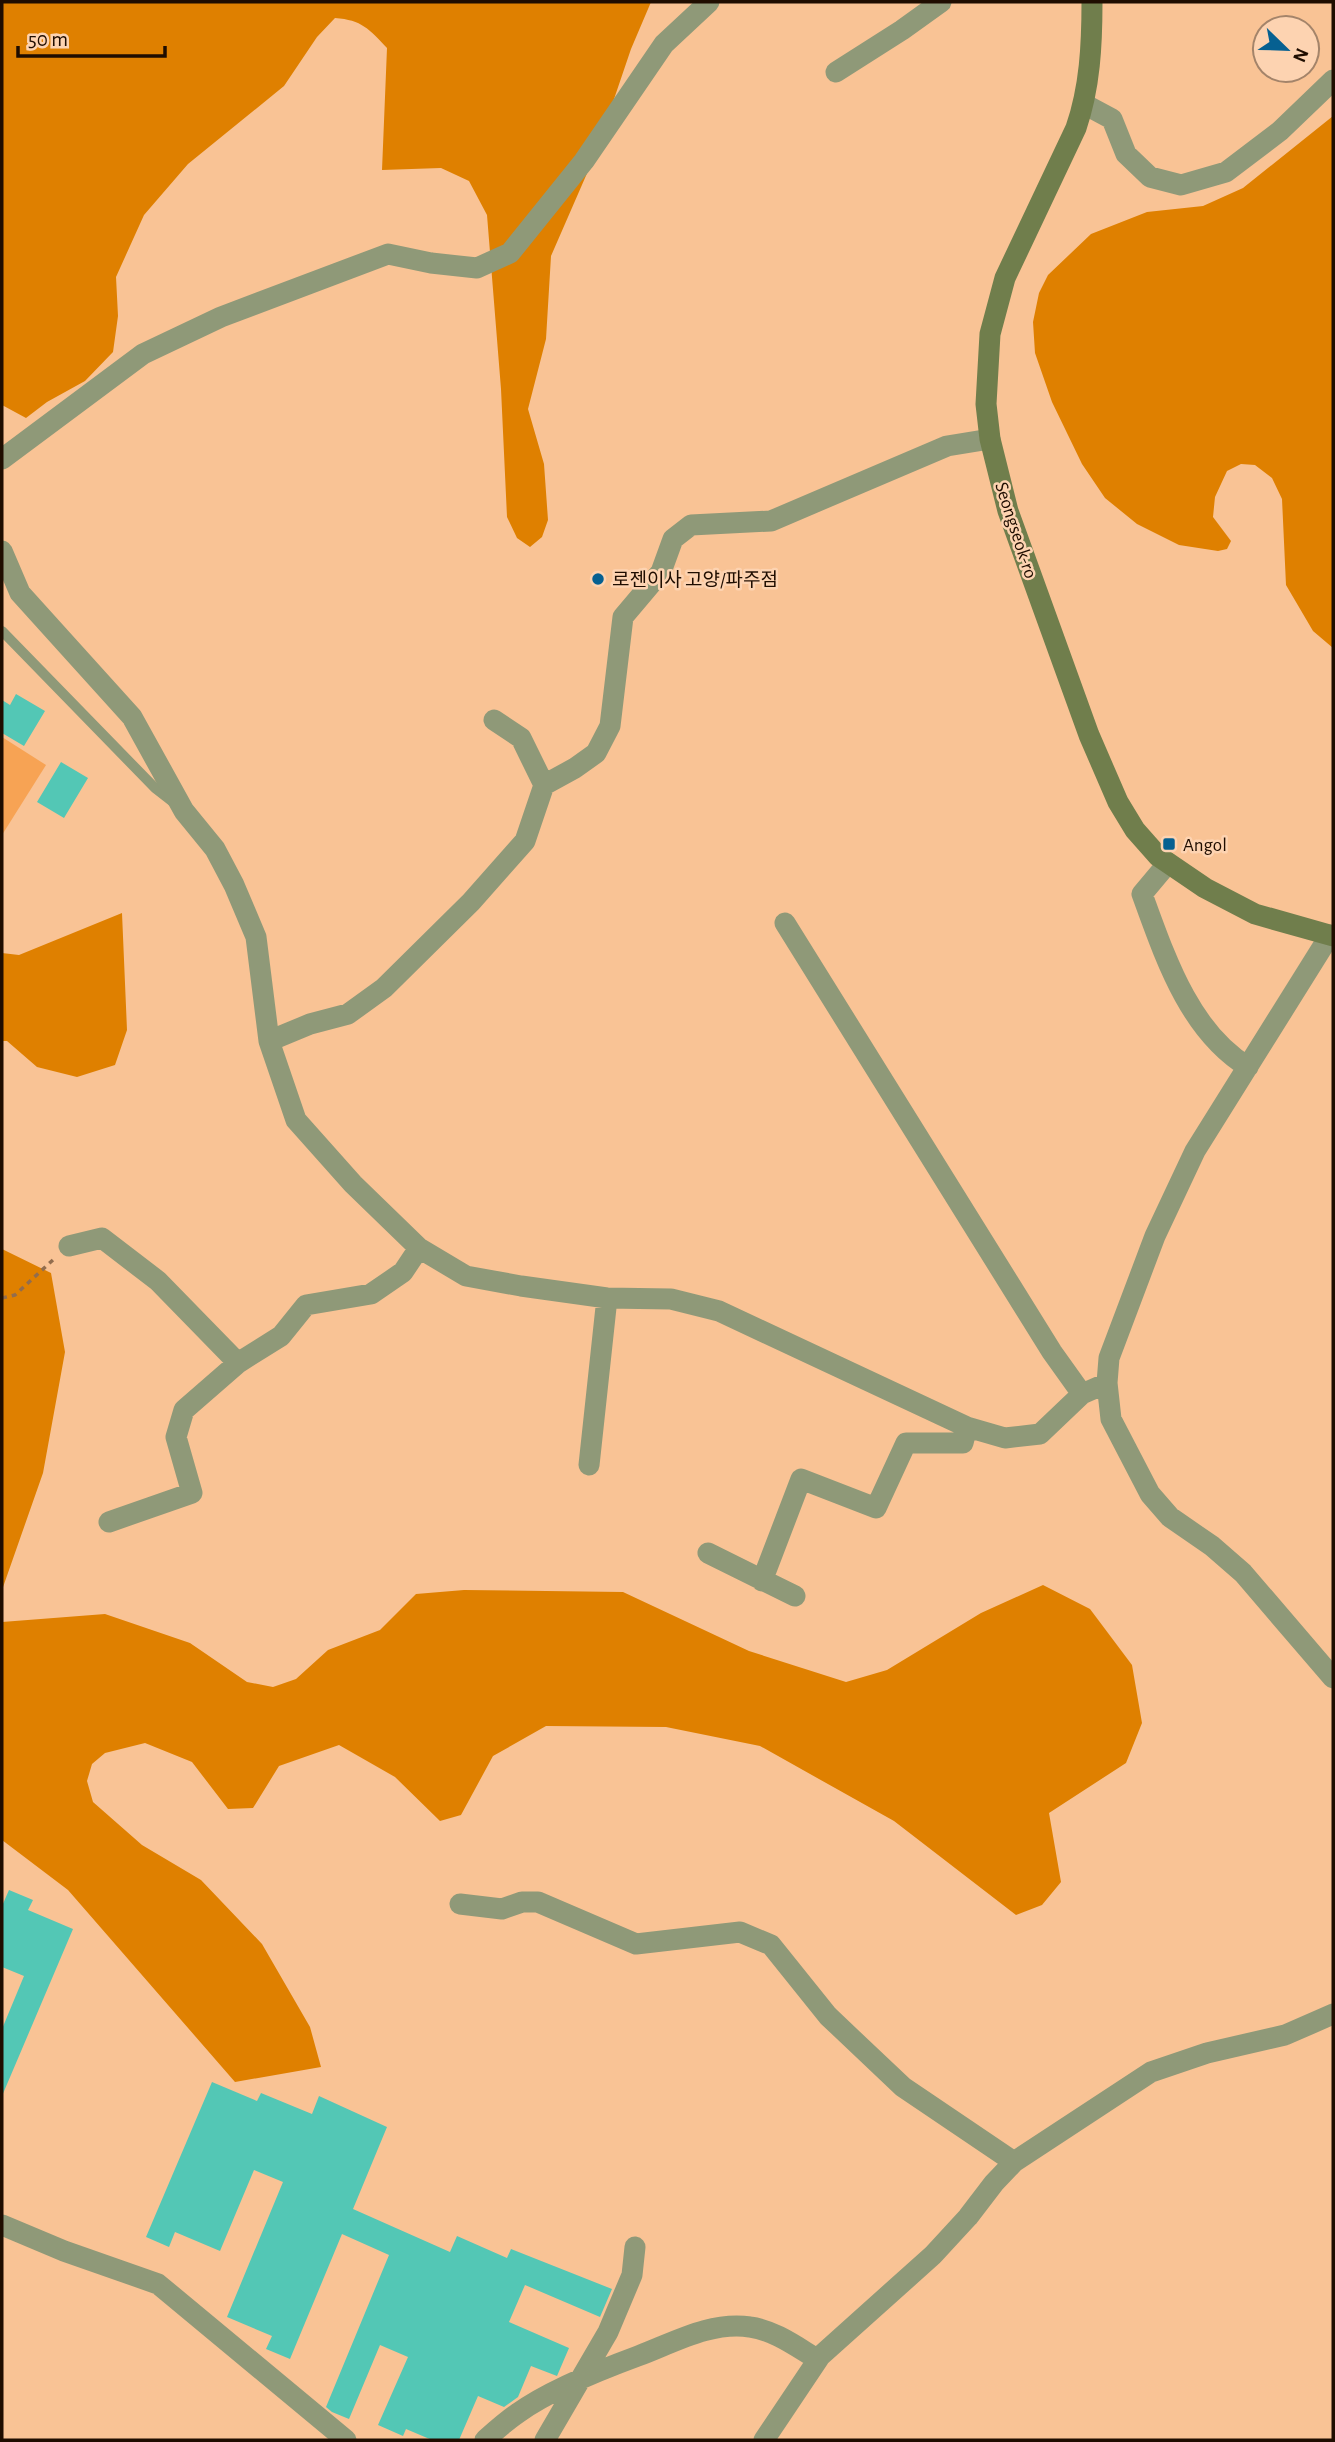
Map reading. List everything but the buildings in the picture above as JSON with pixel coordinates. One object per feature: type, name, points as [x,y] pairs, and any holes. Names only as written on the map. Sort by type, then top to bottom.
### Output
[{"type":"street","points":[[2,459],[143,354],[220,317],[388,254],[431,263],[477,268],[510,253],[584,161],[664,44],[709,2]]},
{"type":"street","points":[[836,72],[941,2]]},
{"type":"street","name":"Seongseok-ro","points":[[1092,2],[1092,44],[1084,104],[1076,128],[1005,278],[989,334],[986,404],[990,439],[1008,511],[1089,735],[1118,802],[1135,830],[1158,856],[1205,888],[1255,914],[1331,935]]},
{"type":"street","points":[[1084,104],[1111,119],[1126,154],[1150,177],[1181,185],[1226,172],[1280,131],[1333,80]]},
{"type":"street","points":[[269,1041],[310,1024],[348,1014],[384,988],[471,902],[525,841],[544,785],[576,768],[596,753],[610,726],[623,617],[661,572],[673,539],[691,525],[771,521],[947,446],[990,439]]},
{"type":"street","points":[[2,551],[20,593],[132,717],[184,811],[215,849],[234,884],[257,937],[269,1041],[296,1120],[353,1184],[419,1248],[466,1276],[607,1298],[671,1299],[719,1311],[967,1427],[1006,1438],[1040,1434],[1082,1394],[1107,1383]]},
{"type":"street","points":[[494,720],[522,738],[544,785]]},
{"type":"street","points":[[1168,863],[1142,894],[1159,940],[1193,1013],[1227,1054],[1248,1067]]},
{"type":"street","points":[[785,923],[1052,1352],[1082,1394]]},
{"type":"street","points":[[1331,935],[1195,1151],[1155,1236],[1110,1358],[1107,1383],[1111,1419],[1150,1494],[1170,1517],[1212,1546],[1243,1573],[1333,1678]]},
{"type":"street","points":[[69,1246],[102,1238],[158,1281],[238,1363]]},
{"type":"street","points":[[109,1522],[192,1493],[176,1437],[184,1410],[238,1363],[281,1336],[306,1305],[371,1294],[403,1272],[419,1248]]},
{"type":"street","points":[[589,1465],[607,1298]]},
{"type":"street","points":[[762,1581],[801,1479],[876,1508],[906,1443],[963,1443],[967,1427]]},
{"type":"street","points":[[708,1553],[795,1596]]},
{"type":"street","points":[[460,1904],[502,1909],[522,1902],[538,1902],[636,1944],[740,1932],[771,1945],[828,2016],[903,2087],[1014,2162]]},
{"type":"street","points":[[764,2440],[820,2357],[933,2255],[1014,2162],[1151,2072],[1207,2053],[1285,2035],[1333,2014]]},
{"type":"street","points":[[2,2224],[64,2251],[158,2284],[346,2440]]},
{"type":"street","points":[[545,2440],[608,2332],[632,2275],[635,2247]]},
{"type":"street","points":[[485,2440],[518,2412],[579,2380],[692,2334],[716,2328],[751,2327],[779,2337],[817,2359],[820,2357]]},
{"type":"lane","points":[[2,631],[155,788],[184,811]]},
{"type":"path","points":[[2,1298],[15,1295],[69,1246]]},
{"type":"shaded area","points":[[2,2],[651,2],[631,49],[595,155],[551,256],[546,339],[528,409],[544,464],[548,520],[542,537],[530,547],[517,538],[507,517],[501,389],[487,215],[469,181],[441,168],[382,170],[387,48],[370,31],[352,21],[335,18],[317,37],[284,86],[188,164],[144,215],[116,277],[118,316],[113,352],[85,381],[47,402],[26,418],[2,405]]},
{"type":"shaded area","points":[[1333,116],[1333,648],[1313,631],[1286,585],[1282,499],[1272,478],[1255,465],[1241,464],[1227,471],[1215,497],[1213,517],[1231,541],[1227,549],[1218,551],[1179,545],[1137,524],[1105,498],[1082,464],[1052,402],[1035,353],[1033,322],[1039,293],[1048,275],[1091,234],[1147,212],[1203,206],[1243,188]]},
{"type":"shaded area","points":[[2,737],[46,765],[2,835]]},
{"type":"shaded area","points":[[122,913],[127,1030],[115,1065],[77,1077],[37,1067],[7,1041],[2,1041],[2,953],[19,955]]},
{"type":"shaded area","points":[[2,1249],[51,1273],[65,1352],[43,1473],[2,1590]]},
{"type":"shaded area","points":[[1043,1585],[1090,1609],[1132,1665],[1142,1723],[1126,1763],[1049,1813],[1061,1882],[1042,1905],[1016,1915],[894,1821],[760,1746],[666,1727],[546,1726],[493,1756],[461,1815],[440,1821],[395,1777],[339,1745],[279,1766],[253,1808],[228,1809],[192,1762],[145,1743],[105,1753],[92,1764],[87,1781],[93,1802],[142,1845],[201,1880],[262,1944],[310,2027],[321,2067],[235,2082],[68,1890],[2,1840],[2,1622],[105,1614],[190,1643],[247,1682],[273,1687],[296,1679],[328,1650],[380,1630],[416,1594],[464,1590],[623,1592],[749,1651],[846,1682],[887,1670],[981,1613]]},
{"type":"place","name":"로젠이사 고양/파주점","points":[[598,579]]},
{"type":"place","name":"Angol","points":[[1169,844]]}]
